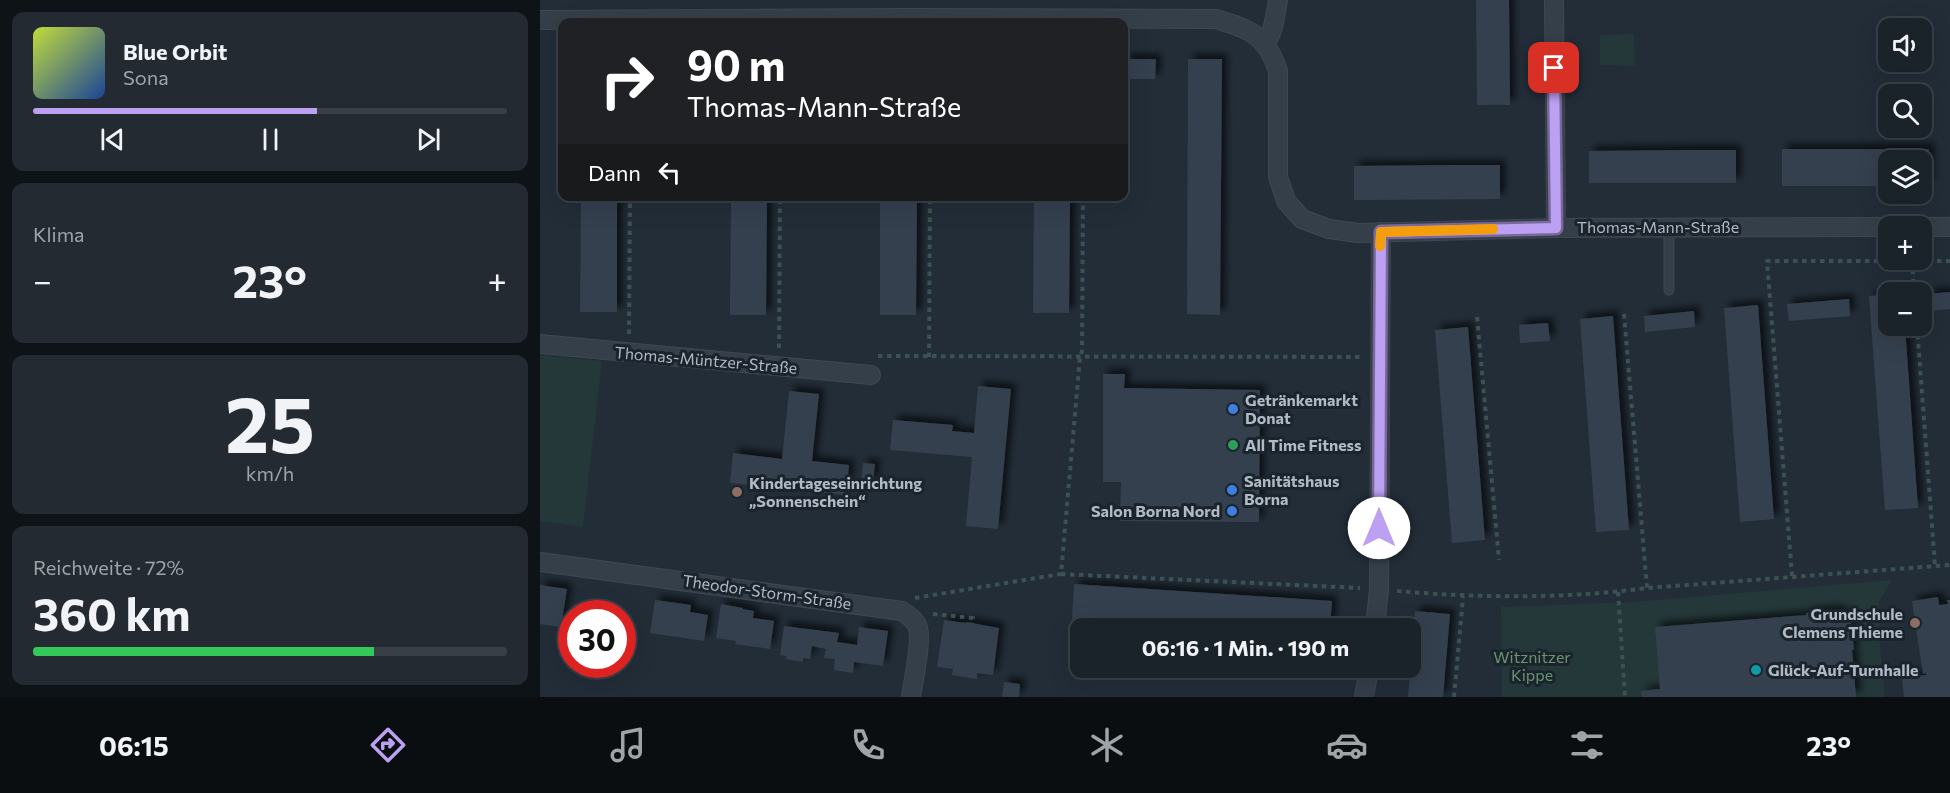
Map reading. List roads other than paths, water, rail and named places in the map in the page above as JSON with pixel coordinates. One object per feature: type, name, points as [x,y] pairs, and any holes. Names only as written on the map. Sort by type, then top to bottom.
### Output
[{"type":"street","points":[[1128,19],[1215,19],[1251,30],[1264,43],[1269,39],[1271,33],[1278,0]]},
{"type":"street","points":[[1554,0],[1556,228]]},
{"type":"street","points":[[540,20],[558,20]]},
{"type":"street","name":"Thomas-Mann-Straße","points":[[1264,43],[1278,71],[1278,177],[1286,201],[1302,219],[1329,229],[1358,233],[1556,228],[1878,227]]},
{"type":"street","points":[[1932,227],[1950,227]]},
{"type":"street","points":[[1376,618],[1379,589],[1381,232]]},
{"type":"street","name":"Thomas-Müntzer-Straße","points":[[540,344],[871,375]]},
{"type":"street","name":"Theodor-Storm-Straße","points":[[540,561],[907,616],[918,626],[919,637],[911,697]]},
{"type":"street","points":[[1364,697],[1367,678]]},
{"type":"lane","points":[[1669,227],[1669,290]]},
{"type":"place","name":"Getränkemarkt Donat","points":[[1233,409]]},
{"type":"place","name":"All Time Fitness","points":[[1233,445]]},
{"type":"place","name":"Sanitätshaus Borna","points":[[1232,490]]},
{"type":"place","name":"Kindertageseinrichtung „Sonnenschein“","points":[[737,492]]},
{"type":"place","name":"Salon Borna Nord","points":[[1232,511]]},
{"type":"place","name":"Grundschule Clemens Thieme","points":[[1915,623]]},
{"type":"place","name":"Glück-Auf-Turnhalle","points":[[1756,670]]},
{"type":"park label","name":"Witznitzer Kippe","points":[[1532,666]]}]
